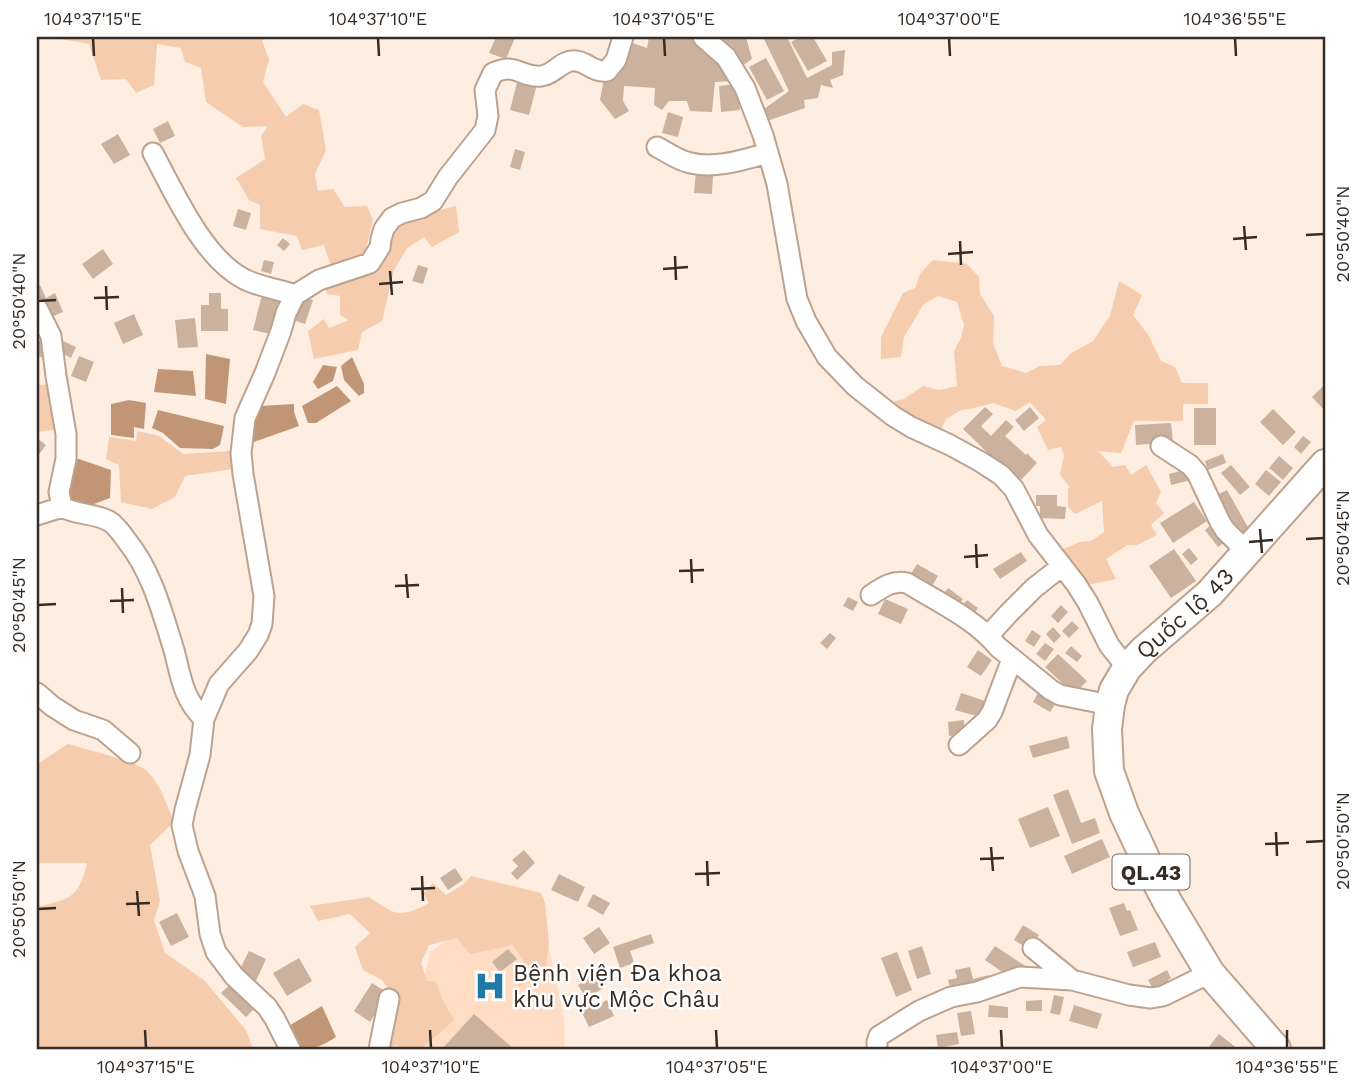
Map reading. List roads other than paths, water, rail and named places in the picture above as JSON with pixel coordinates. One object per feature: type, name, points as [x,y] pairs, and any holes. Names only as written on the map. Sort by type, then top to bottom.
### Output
[{"type":"highway","name":"Quốc lộ 43","points":[[1127,667],[1210,593],[1325,464]]},
{"type":"highway","name":"QL.43","points":[[1127,667],[1114,690],[1107,729],[1109,771],[1124,813],[1156,882],[1210,973],[1276,1049]]},
{"type":"street","points":[[290,1049],[267,1007],[234,976],[216,952],[210,934],[205,896],[182,825],[200,755],[204,719],[219,684],[248,651],[262,624],[264,596],[241,453],[245,418],[295,295],[319,280],[370,263],[380,247],[384,229],[392,218],[433,201],[485,130],[488,116],[485,90],[493,73],[511,68],[534,76],[546,76],[565,62],[578,61],[601,72],[607,71],[616,60],[623,37]]},
{"type":"street","points":[[703,37],[726,57],[746,88],[778,184],[797,299],[806,321],[827,357],[874,402],[911,427],[950,445],[1001,475],[1019,497],[1038,535],[1088,603],[1109,645],[1127,667]]},
{"type":"street","points":[[657,147],[683,161],[710,165],[768,153]]},
{"type":"street","points":[[153,153],[189,218],[222,264],[248,281],[295,295]]},
{"type":"street","points":[[37,308],[56,376],[66,434],[66,458],[59,492],[62,507],[108,520],[136,552],[150,579],[187,696],[204,719]]},
{"type":"street","points":[[1161,446],[1197,473],[1225,530],[1246,551]]},
{"type":"street","points":[[37,515],[62,507]]},
{"type":"street","points":[[988,636],[1034,589],[1062,566]]},
{"type":"street","points":[[871,595],[887,585],[907,583],[975,625],[1051,690],[1060,695],[1110,705]]},
{"type":"street","points":[[959,745],[987,720],[996,704],[1012,659]]},
{"type":"street","points":[[37,693],[74,720],[103,730],[130,753]]},
{"type":"street","points":[[1033,948],[1072,980]]},
{"type":"street","points":[[877,1049],[879,1037],[919,1011],[951,997],[1020,978],[1072,980],[1151,998],[1163,996],[1210,973]]},
{"type":"street","points":[[379,1049],[388,999]]},
{"type":"place","name":"Bệnh viện Đa khoa khu vực Mộc Châu","points":[[490,986]]}]
